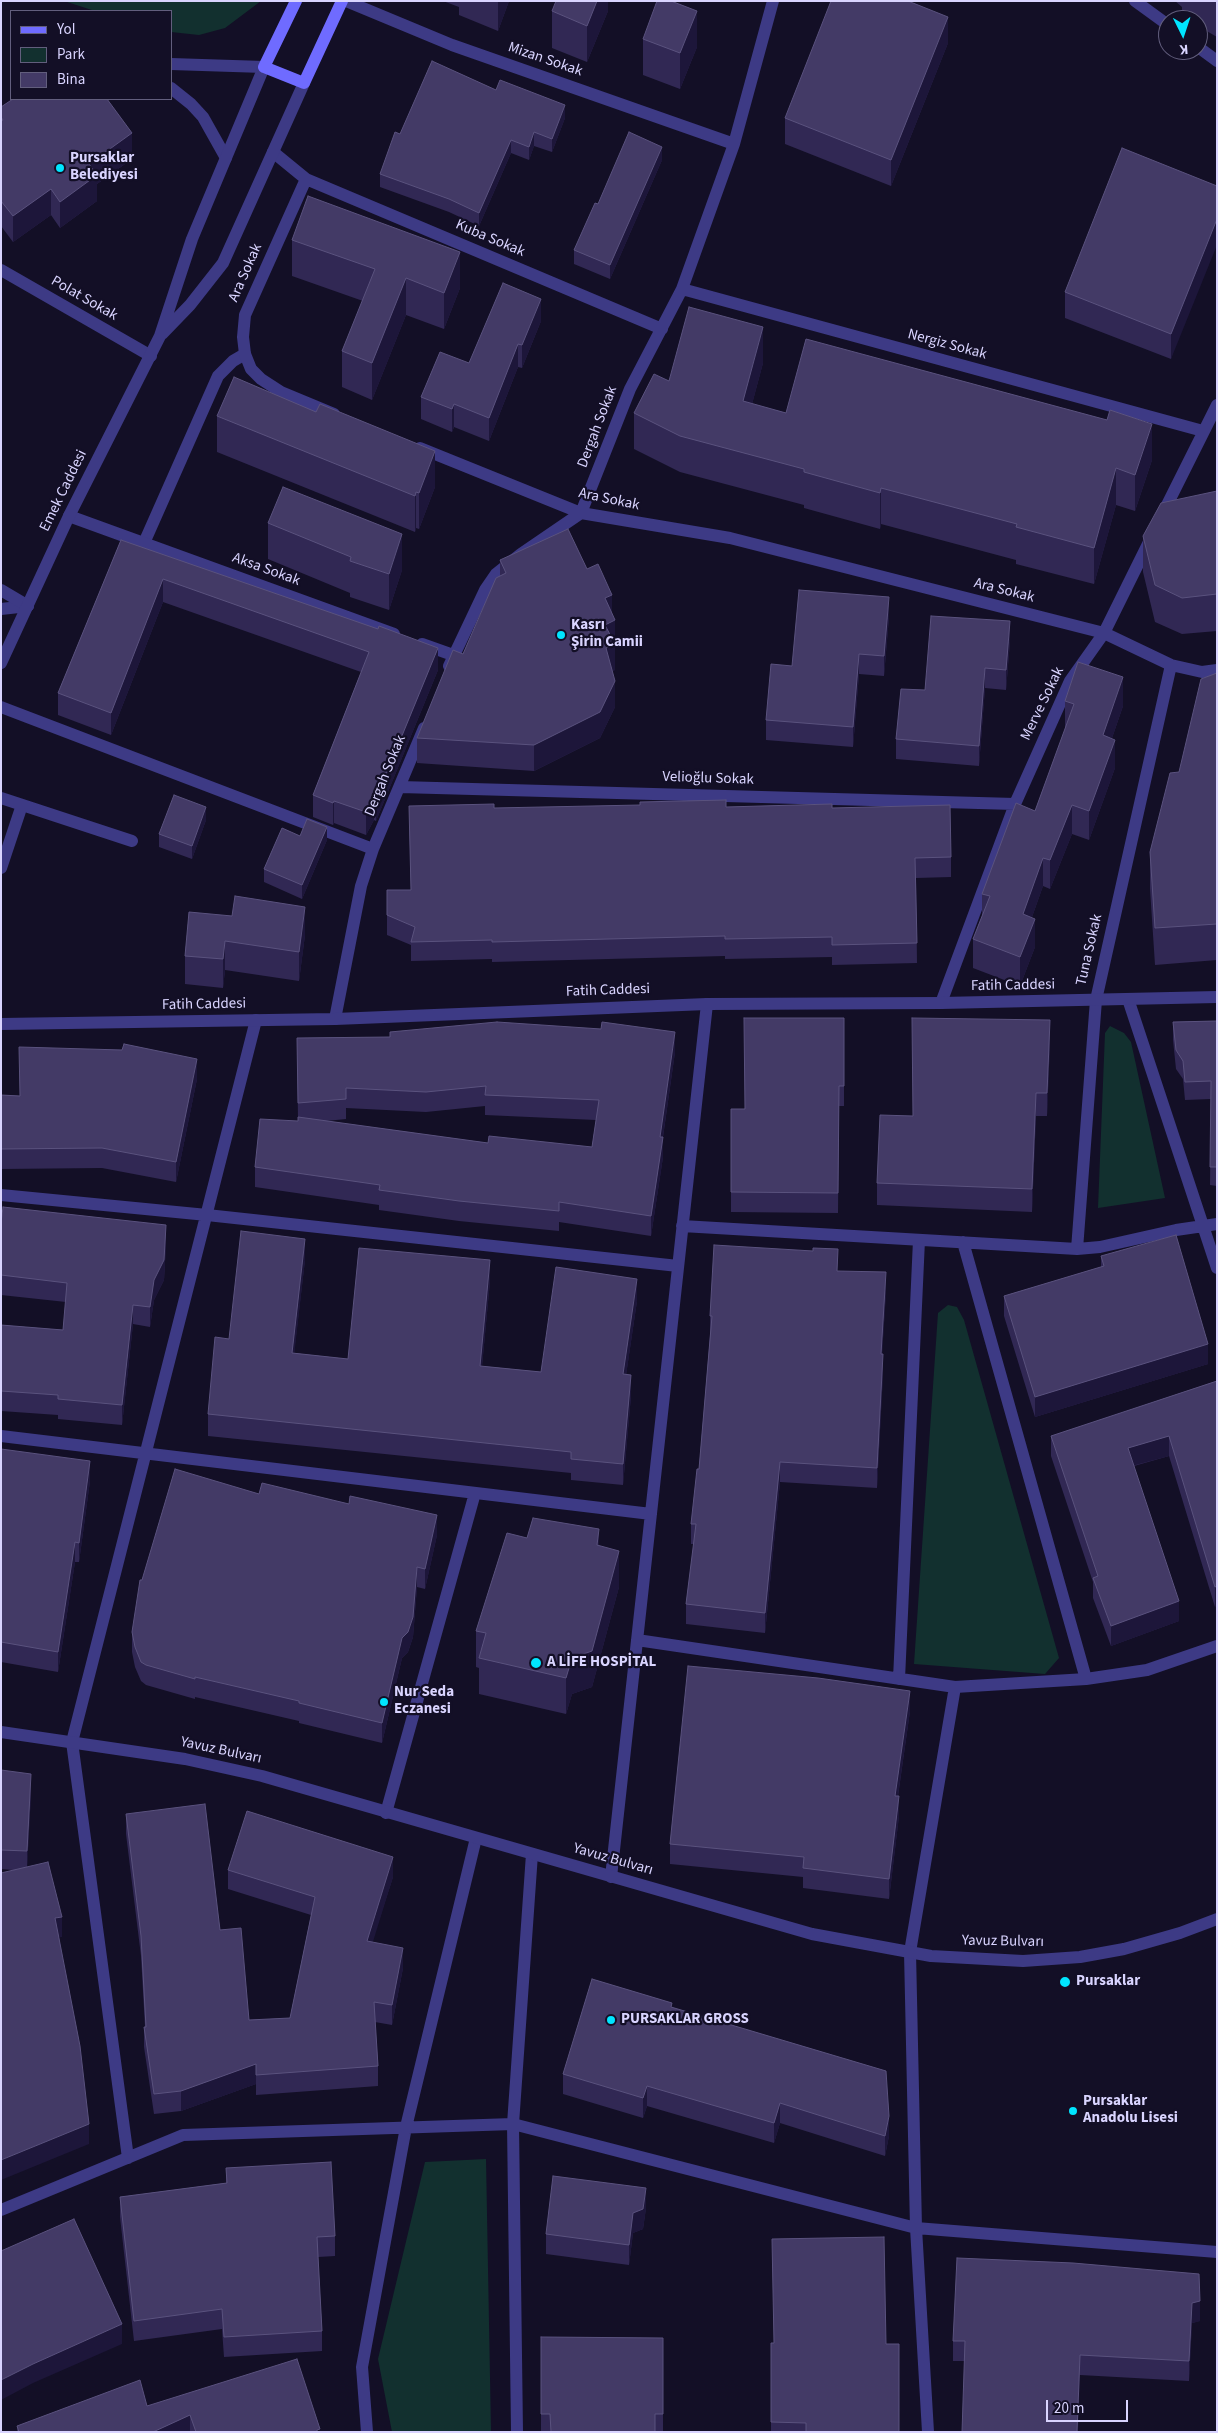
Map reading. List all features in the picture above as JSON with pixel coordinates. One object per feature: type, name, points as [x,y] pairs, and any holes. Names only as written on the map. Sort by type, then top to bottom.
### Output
[{"type":"main road","points":[[296,1],[264,67],[304,83],[342,1]]},
{"type":"street","name":"Mizan Sokak","points":[[346,1],[452,46],[734,144]]},
{"type":"street","name":"Dergah Sokak","points":[[581,514],[630,389],[682,289],[734,144],[773,1]]},
{"type":"street","points":[[1135,1],[1158,18]]},
{"type":"street","points":[[160,336],[192,239],[264,67],[172,64]]},
{"type":"street","points":[[160,336],[190,305],[223,263],[304,83]]},
{"type":"street","points":[[172,89],[191,104],[203,117],[226,158]]},
{"type":"street","points":[[273,152],[306,179]]},
{"type":"street","name":"Kuba Sokak","points":[[306,179],[662,329]]},
{"type":"street","name":"Ara Sokak","points":[[306,179],[245,315],[243,337],[245,354],[250,368],[261,379],[281,392],[345,418]]},
{"type":"street","name":"Polat Sokak","points":[[1,270],[151,356]]},
{"type":"street","name":"Nergiz Sokak","points":[[682,289],[1203,431]]},
{"type":"street","name":"Emek Caddesi","points":[[1,663],[69,516],[160,336]]},
{"type":"street","points":[[144,543],[218,376],[233,361],[245,354]]},
{"type":"street","name":"Merve Sokak","points":[[942,1004],[1015,804],[1070,681],[1104,633],[1217,405]]},
{"type":"street","name":"Ara Sokak","points":[[408,444],[581,514],[730,538],[1104,633],[1171,665],[1202,672],[1217,670]]},
{"type":"street","points":[[442,681],[485,590],[496,574],[581,514]]},
{"type":"street","name":"Aksa Sokak","points":[[69,516],[453,655]]},
{"type":"street","points":[[1,590],[28,606]]},
{"type":"street","points":[[1,609],[28,606]]},
{"type":"street","name":"Tuna Sokak","points":[[1077,1249],[1096,1000],[1171,665]]},
{"type":"street","points":[[1,707],[373,849]]},
{"type":"street","name":"Dergah Sokak","points":[[335,1019],[361,886],[373,849],[428,716]]},
{"type":"street","name":"Velioğlu Sokak","points":[[400,787],[1015,804]]},
{"type":"street","points":[[1,798],[132,841]]},
{"type":"street","points":[[1,868],[22,805]]},
{"type":"street","name":"Fatih Caddesi","points":[[1,1024],[335,1019],[707,1004],[942,1004],[1217,997]]},
{"type":"street","points":[[1128,999],[1217,1268]]},
{"type":"street","points":[[611,1876],[707,1004]]},
{"type":"street","points":[[128,2158],[72,1742],[256,1020]]},
{"type":"street","points":[[1,1196],[207,1215],[678,1266]]},
{"type":"street","points":[[682,1226],[1077,1249],[1217,1224]]},
{"type":"street","points":[[899,1679],[919,1240]]},
{"type":"street","points":[[963,1242],[1086,1679]]},
{"type":"street","points":[[1,1436],[650,1514]]},
{"type":"street","points":[[386,1813],[475,1493]]},
{"type":"street","points":[[637,1640],[955,1687],[1086,1679],[1147,1670],[1217,1646]]},
{"type":"street","points":[[928,2432],[916,2228],[910,1952],[955,1687]]},
{"type":"street","name":"Yavuz Bulvarı","points":[[1,1732],[185,1759],[262,1776],[812,1934],[931,1956],[1023,1961],[1080,1957],[1124,1949],[1180,1933],[1217,1919]]},
{"type":"street","points":[[368,2432],[362,2367],[406,2128],[476,1838]]},
{"type":"street","points":[[517,2432],[513,2124],[532,1854]]},
{"type":"street","points":[[1,2210],[183,2135],[513,2124],[916,2228],[1217,2252]]},
{"type":"green space","points":[[64,1],[261,1],[225,28],[199,35],[172,32],[172,10],[92,10]]},
{"type":"green space","points":[[1110,1026],[1124,1033],[1131,1042],[1165,1198],[1098,1208],[1105,1033]]},
{"type":"green space","points":[[948,1305],[957,1307],[964,1320],[1059,1658],[1045,1674],[914,1664],[938,1313]]},
{"type":"green space","points":[[486,2159],[491,2432],[392,2432],[378,2359],[425,2162]]},
{"type":"building","points":[[556,1],[597,1],[587,26],[552,11]]},
{"type":"building","points":[[657,1],[671,1],[697,11],[680,53],[643,39]]},
{"type":"building","points":[[831,1],[908,1],[948,17],[891,160],[785,118]]},
{"type":"building","points":[[432,61],[496,90],[500,80],[565,105],[552,139],[534,132],[529,147],[511,140],[479,213],[449,199],[380,174],[395,132],[400,134]]},
{"type":"building","name":"Pursaklar Belediyesi","points":[[12,100],[108,100],[132,133],[89,164],[97,175],[60,202],[51,189],[13,216],[1,201],[1,121],[3,120],[1,117],[1,107]]},
{"type":"building","points":[[629,132],[662,147],[610,265],[574,250],[595,203],[598,204]]},
{"type":"building","points":[[1122,148],[1217,186],[1217,219],[1171,334],[1065,292]]},
{"type":"building","points":[[308,196],[460,252],[444,293],[406,278],[372,363],[342,351],[375,269],[292,240]]},
{"type":"building","points":[[503,283],[541,299],[522,345],[518,344],[489,418],[454,404],[452,409],[421,397],[440,352],[469,363]]},
{"type":"building","points":[[689,307],[763,327],[743,401],[786,413],[806,339],[1107,420],[1110,410],[1152,424],[1135,475],[1116,468],[1094,548],[1016,527],[1017,524],[881,488],[880,493],[804,472],[804,469],[680,436],[634,413],[654,374],[669,381]]},
{"type":"building","points":[[234,377],[316,412],[320,404],[435,451],[419,493],[416,492],[415,496],[217,416]]},
{"type":"building","points":[[283,487],[402,534],[389,574],[350,561],[351,557],[268,523]]},
{"type":"building","points":[[1217,491],[1217,594],[1182,598],[1155,585],[1143,536],[1161,503]]},
{"type":"building","points":[[568,529],[587,569],[598,564],[612,595],[605,598],[615,620],[605,625],[615,644],[606,648],[615,681],[600,712],[534,745],[417,738],[453,650],[463,654],[496,578],[506,573],[500,560]]},
{"type":"building","points":[[121,540],[378,629],[379,626],[438,648],[376,799],[374,798],[366,812],[334,801],[333,803],[313,795],[369,652],[163,579],[111,713],[58,693]]},
{"type":"building","points":[[799,590],[889,597],[884,656],[859,654],[853,727],[766,720],[771,664],[792,666]]},
{"type":"building","points":[[931,616],[1010,621],[1006,670],[985,668],[979,746],[896,739],[901,689],[925,690]]},
{"type":"building","points":[[1078,662],[1123,677],[1103,735],[1115,740],[1089,811],[1072,805],[1050,860],[1043,858],[1023,914],[1035,919],[1020,957],[973,939],[990,896],[982,894],[1016,803],[1035,811],[1074,704],[1065,701]]},
{"type":"building","points":[[1217,673],[1217,924],[1155,928],[1150,852],[1170,773],[1179,772],[1201,679]]},
{"type":"building","points":[[174,795],[206,807],[192,846],[159,834]]},
{"type":"building","points":[[726,800],[726,807],[832,804],[832,808],[950,805],[951,857],[915,858],[917,943],[832,945],[832,937],[725,939],[725,936],[492,942],[492,940],[411,942],[415,927],[387,915],[387,890],[411,890],[409,806],[494,804],[494,808],[640,805],[640,802]]},
{"type":"building","points":[[307,819],[327,827],[302,885],[264,869],[282,828],[300,836]]},
{"type":"building","points":[[235,896],[305,907],[299,952],[225,941],[223,959],[185,956],[189,912],[232,916]]},
{"type":"building","points":[[744,1018],[844,1018],[844,1086],[839,1086],[838,1193],[731,1192],[731,1109],[745,1109]]},
{"type":"building","points":[[912,1018],[1050,1020],[1047,1093],[1036,1093],[1032,1189],[877,1183],[880,1115],[913,1116]]},
{"type":"building","points":[[1217,1021],[1217,1167],[1210,1167],[1211,1081],[1185,1082],[1183,1061],[1176,1050],[1173,1022]]},
{"type":"building","points":[[497,1022],[601,1029],[602,1022],[675,1032],[660,1137],[663,1137],[651,1216],[559,1202],[559,1211],[459,1201],[379,1190],[380,1185],[255,1167],[260,1119],[298,1121],[298,1117],[488,1143],[489,1136],[592,1147],[599,1100],[485,1095],[486,1086],[426,1092],[346,1088],[346,1099],[298,1103],[297,1038],[390,1037],[390,1032]]},
{"type":"building","points":[[124,1044],[197,1059],[176,1162],[102,1148],[1,1149],[1,1095],[20,1096],[19,1047],[122,1050]]},
{"type":"building","points":[[3,1207],[166,1225],[164,1260],[154,1280],[150,1307],[133,1305],[122,1405],[58,1399],[58,1395],[1,1391],[1,1325],[63,1330],[67,1283],[1,1275],[1,1223]]},
{"type":"building","points":[[241,1231],[305,1239],[292,1353],[348,1359],[359,1248],[490,1260],[480,1366],[541,1372],[556,1267],[637,1279],[623,1374],[631,1375],[623,1464],[571,1459],[571,1452],[208,1414],[215,1337],[229,1339]]},
{"type":"building","points":[[1176,1235],[1208,1344],[1035,1397],[1004,1296],[1104,1266],[1101,1256]]},
{"type":"building","points":[[714,1245],[813,1251],[813,1248],[838,1249],[837,1271],[886,1272],[877,1468],[780,1462],[765,1613],[686,1604],[696,1524],[691,1524],[697,1469],[699,1469],[712,1316],[710,1316]]},
{"type":"building","points":[[1217,1381],[1217,1586],[1215,1587],[1169,1436],[1128,1448],[1179,1601],[1111,1626],[1093,1578],[1098,1576],[1051,1436]]},
{"type":"building","points":[[1,1449],[90,1461],[79,1543],[75,1542],[58,1652],[1,1642]]},
{"type":"building","points":[[175,1469],[259,1494],[262,1483],[349,1504],[350,1496],[437,1515],[425,1569],[417,1567],[413,1617],[408,1632],[402,1638],[382,1723],[299,1703],[299,1701],[195,1677],[195,1679],[141,1662],[132,1632],[140,1580],[142,1580]]},
{"type":"building","points":[[533,1518],[599,1529],[597,1545],[619,1551],[592,1651],[572,1658],[566,1678],[479,1658],[486,1633],[476,1631],[507,1533],[527,1538]]},
{"type":"building","points":[[688,1666],[818,1678],[910,1691],[895,1796],[899,1796],[889,1879],[803,1868],[804,1857],[670,1844]]},
{"type":"building","points":[[1,1770],[31,1774],[27,1851],[1,1850]]},
{"type":"building","points":[[205,1804],[220,1930],[241,1928],[249,2020],[290,2018],[315,1897],[228,1870],[247,1811],[393,1857],[367,1941],[403,1948],[392,2005],[374,2002],[378,2066],[256,2075],[256,2064],[181,2091],[154,2094],[144,2027],[146,2027],[141,1936],[126,1814]]},
{"type":"building","points":[[48,1862],[62,1917],[55,1918],[80,2046],[89,2124],[1,2160],[1,1873]]},
{"type":"building","points":[[592,1979],[672,2003],[671,2007],[886,2071],[889,2116],[885,2136],[780,2103],[774,2123],[647,2086],[643,2098],[563,2074]]},
{"type":"building","points":[[331,2162],[335,2236],[317,2237],[322,2331],[224,2337],[222,2309],[134,2321],[120,2197],[227,2183],[226,2168]]},
{"type":"building","points":[[553,2176],[646,2188],[643,2209],[633,2213],[629,2245],[546,2234]]},
{"type":"building","points":[[74,2219],[122,2324],[1,2380],[1,2251]]},
{"type":"building","points":[[884,2237],[886,2344],[899,2344],[899,2432],[806,2432],[806,2423],[771,2422],[771,2343],[774,2343],[772,2239]]},
{"type":"building","points":[[957,2258],[1073,2263],[1199,2274],[1200,2301],[1192,2303],[1189,2361],[1080,2355],[1077,2432],[962,2432],[965,2341],[953,2341]]},
{"type":"building","points":[[541,2337],[663,2338],[663,2414],[655,2414],[655,2432],[551,2432],[550,2414],[541,2414]]},
{"type":"building","points":[[297,2359],[320,2429],[317,2432],[196,2432],[190,2415],[153,2432],[19,2432],[17,2426],[140,2380],[147,2406]]},
{"type":"place","name":"Pursaklar Belediyesi","points":[[60,168]]},
{"type":"place","name":"Kasrı Şirin Camii","points":[[561,635]]},
{"type":"place","name":"A LİFE HOSPİTAL","points":[[536,1663]]},
{"type":"place","name":"Nur Seda Eczanesi","points":[[384,1702]]},
{"type":"place","name":"Pursaklar","points":[[1065,1982]]},
{"type":"place","name":"PURSAKLAR GROSS","points":[[611,2020]]},
{"type":"place","name":"Pursaklar Anadolu Lisesi","points":[[1073,2111]]}]
